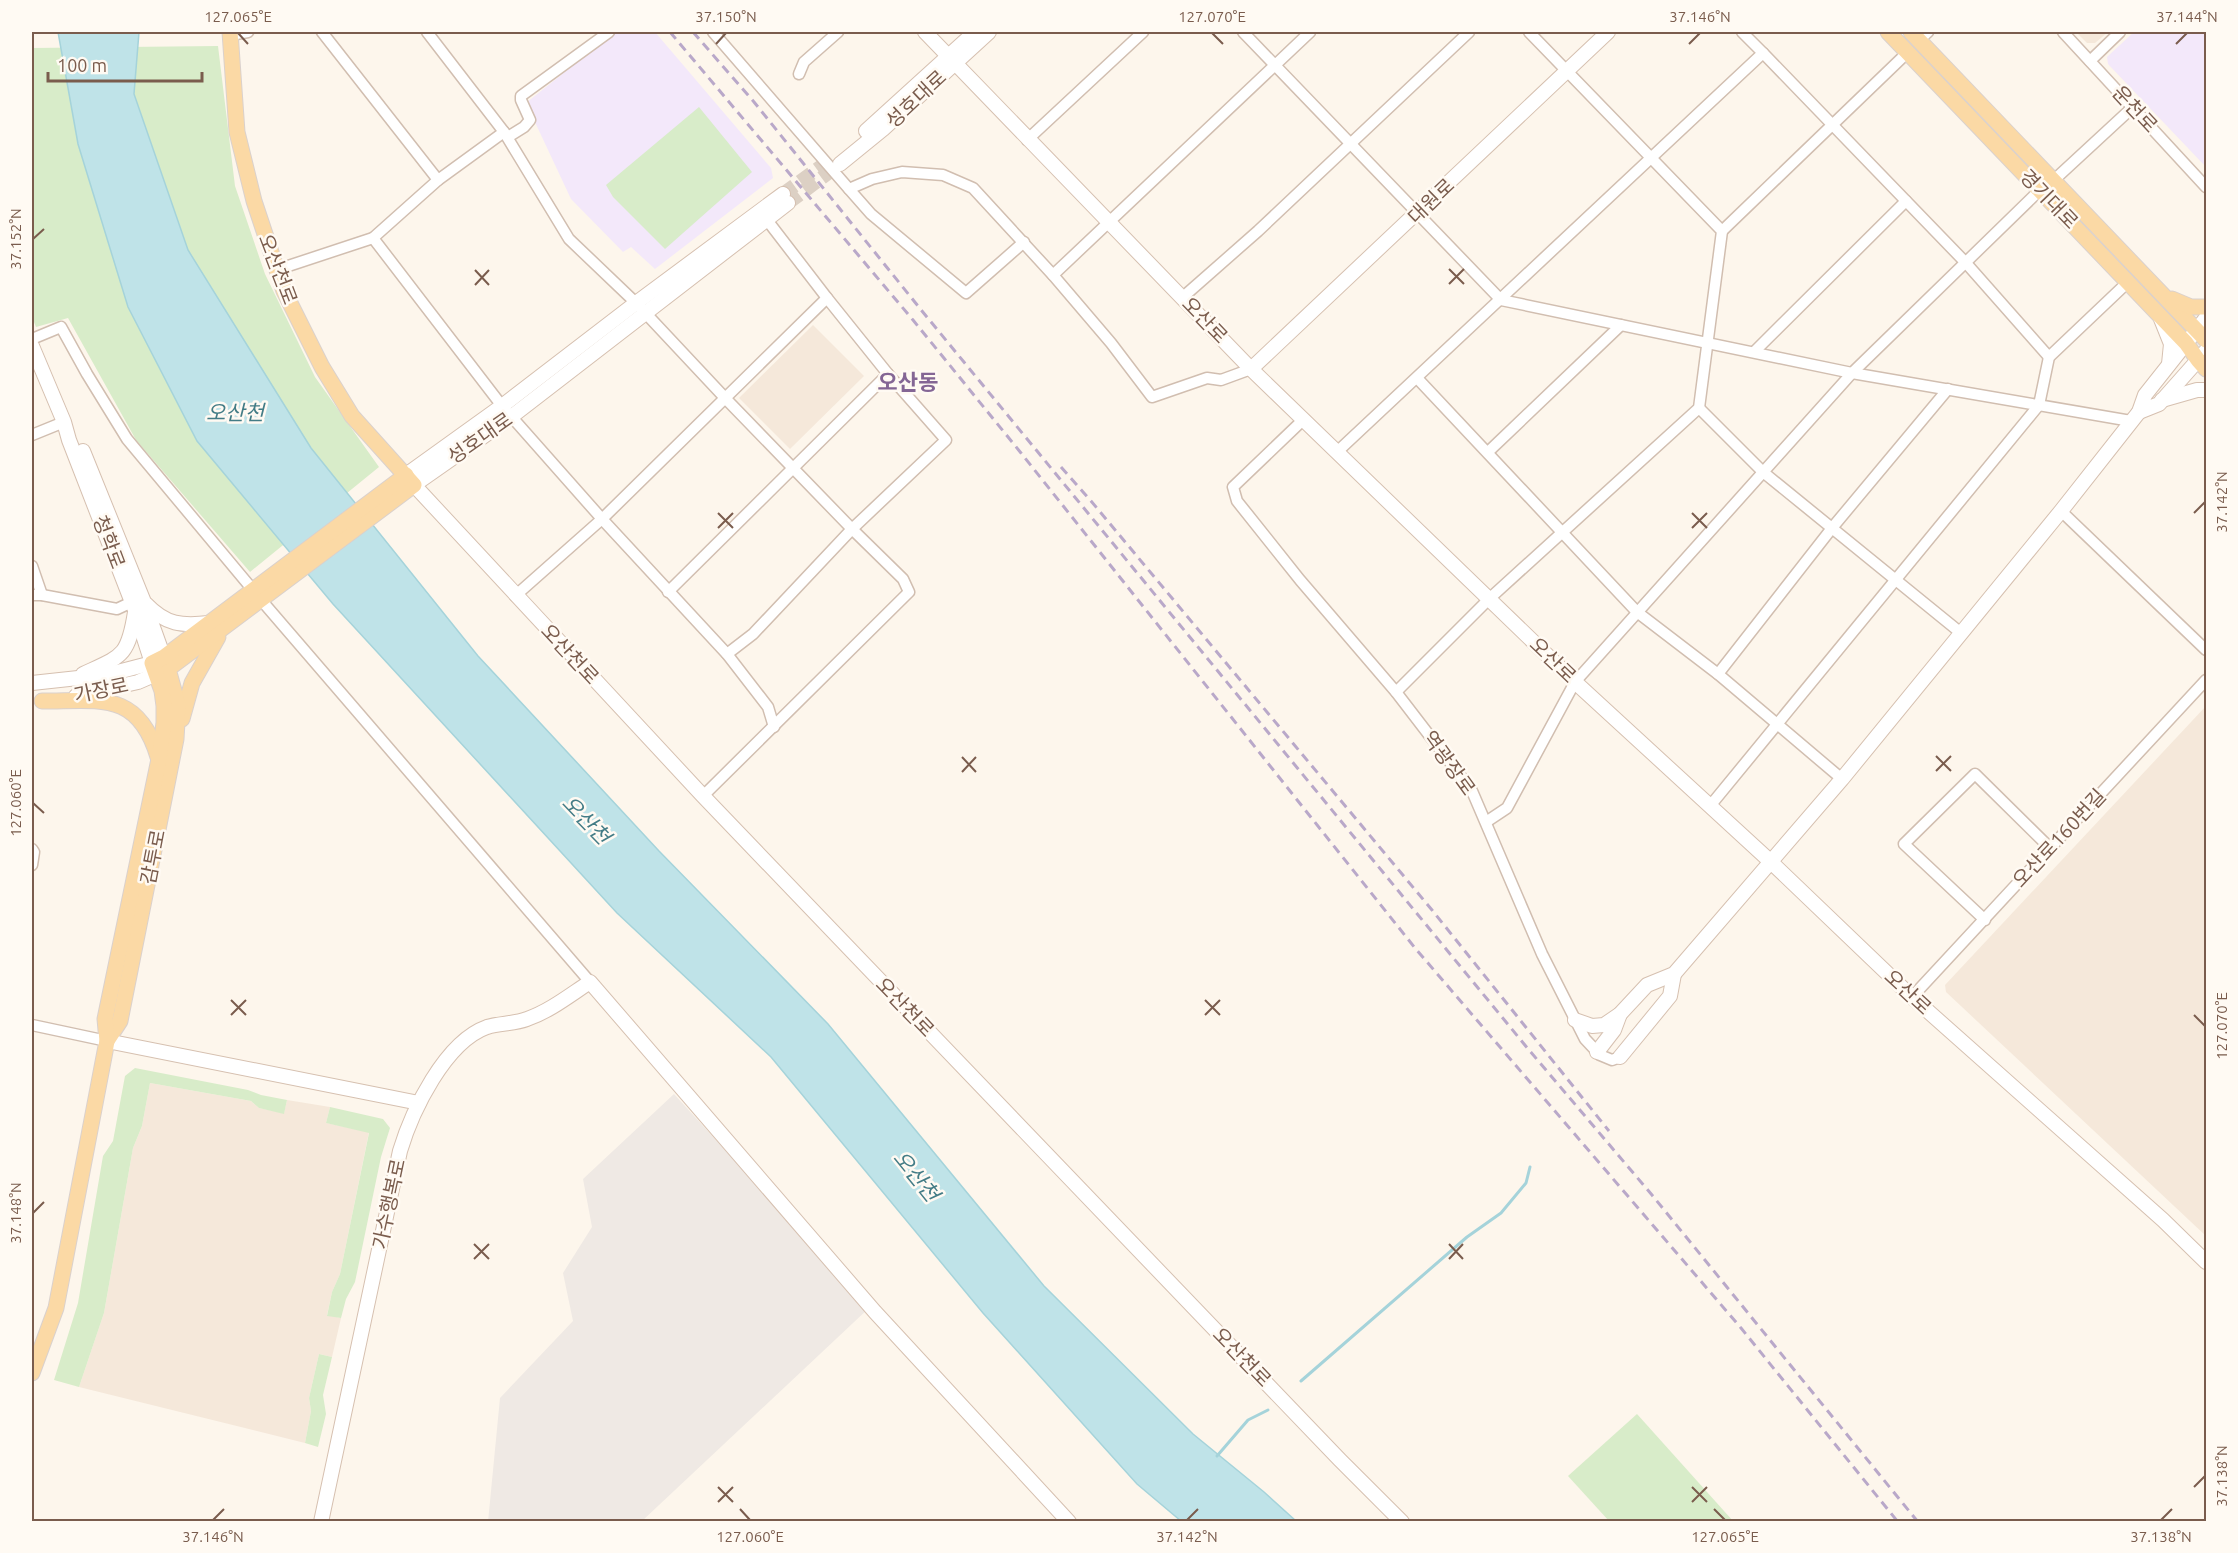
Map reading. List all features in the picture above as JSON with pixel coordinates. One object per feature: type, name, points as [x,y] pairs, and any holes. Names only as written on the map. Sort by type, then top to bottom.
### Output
[{"type":"main road","name":"경기대로","points":[[1888,32],[2204,360]]},
{"type":"main road","name":"오산천로","points":[[230,33],[237,132],[254,201],[284,291],[322,367],[352,416],[405,484]]},
{"type":"main road","name":"경기대로","points":[[1919,34],[2054,180],[2167,297],[2203,329]]},
{"type":"main road","points":[[2167,297],[2191,307],[2206,307]]},
{"type":"main road","name":"성호대로","points":[[160,666],[215,628],[405,484]]},
{"type":"main road","points":[[176,739],[192,683],[215,628]]},
{"type":"main road","name":"감투로","points":[[107,1041],[120,1021],[176,739],[178,705],[160,666]]},
{"type":"main road","name":"감투로","points":[[32,1373],[56,1308],[107,1041],[105,1019],[159,759],[165,706],[160,666]]},
{"type":"main road","points":[[37,702],[96,701],[123,705],[141,721],[154,741],[159,759]]},
{"type":"street","points":[[230,33],[248,32]]},
{"type":"street","points":[[322,32],[438,180]]},
{"type":"street","points":[[427,32],[506,135],[569,239],[641,308],[793,469],[903,579],[909,592],[703,796]]},
{"type":"street","points":[[276,270],[372,238],[438,180],[506,135],[524,127],[530,120],[520,100],[521,96],[609,32]]},
{"type":"street","points":[[713,32],[872,214],[966,292],[1024,242]]},
{"type":"street","points":[[799,74],[804,62],[838,32]]},
{"type":"street","name":"오산로","points":[[925,32],[1251,369],[1575,682],[1771,862],[1912,998],[2163,1220],[2206,1262]]},
{"type":"street","name":"성호대로","points":[[952,59],[975,32]]},
{"type":"street","name":"성호대로","points":[[837,160],[876,123],[952,59],[989,32]]},
{"type":"street","points":[[1027,140],[1143,32]]},
{"type":"street","points":[[1243,32],[1502,300],[1852,373],[2039,405],[2135,416],[2159,404],[2204,360]]},
{"type":"street","points":[[1053,275],[1310,32]]},
{"type":"street","points":[[1183,297],[1469,32]]},
{"type":"street","points":[[1529,32],[1722,231]]},
{"type":"street","name":"대원로","points":[[1251,369],[1608,32]]},
{"type":"street","points":[[1742,32],[1966,263],[2049,357]]},
{"type":"street","name":"운천로","points":[[2063,32],[2206,187]]},
{"type":"street","points":[[2090,61],[2120,32]]},
{"type":"street","points":[[1396,692],[1489,599],[1700,408],[1722,231],[1908,52]]},
{"type":"street","points":[[1338,451],[1502,300],[1763,53]]},
{"type":"street","points":[[2054,180],[2133,107]]},
{"type":"street","points":[[849,189],[872,179],[902,172],[943,175],[973,188],[1053,275],[1111,343],[1152,397],[1207,378],[1221,380],[1251,369]]},
{"type":"street","points":[[1486,822],[1507,808],[1575,682],[1852,373],[2040,190]]},
{"type":"street","name":"성호대로","points":[[405,484],[506,411],[641,308],[786,199],[767,220],[641,308]]},
{"type":"street","points":[[1754,352],[1906,201]]},
{"type":"street","points":[[727,654],[753,634],[852,529],[946,440],[888,374],[767,220]]},
{"type":"street","points":[[372,238],[506,411],[668,592],[727,654],[768,707],[774,727]]},
{"type":"street","points":[[1710,806],[2039,405],[2049,357],[2128,282]]},
{"type":"street","points":[[515,596],[602,519],[827,298]]},
{"type":"street","points":[[2159,315],[2171,344],[2169,365]]},
{"type":"street","points":[[1488,452],[1621,325]]},
{"type":"street","points":[[32,339],[61,327],[127,439],[262,592],[590,982],[875,1312],[1064,1520]]},
{"type":"street","points":[[1575,1020],[1592,1026],[1604,1025],[1620,1014],[1647,985],[1674,974],[1842,779],[2061,511],[2135,416],[2145,395],[2186,343],[2203,329]]},
{"type":"street","name":"청학로","points":[[32,346],[64,422],[78,439],[160,666]]},
{"type":"street","points":[[668,592],[888,374]]},
{"type":"street","points":[[1417,378],[1637,612],[1718,674],[1842,779]]},
{"type":"street","points":[[1718,674],[1832,528],[1948,389]]},
{"type":"street","points":[[2162,400],[2197,390],[2206,390]]},
{"type":"street","points":[[1700,408],[1763,472],[1961,633]]},
{"type":"street","name":"역광장로","points":[[1304,419],[1233,487],[1237,501],[1299,580],[1396,692],[1472,791],[1525,914],[1575,1020],[1585,1039],[1597,1052]]},
{"type":"street","points":[[32,435],[64,422]]},
{"type":"street","name":"오산천로","points":[[405,484],[1402,1521]]},
{"type":"street","points":[[2061,511],[2206,650]]},
{"type":"street","points":[[32,566],[37,595],[117,609],[137,605],[165,620],[215,628]]},
{"type":"street","points":[[57,681],[83,674],[118,657],[131,640],[137,605]]},
{"type":"street","name":"가장로","points":[[32,683],[106,675],[160,666]]},
{"type":"street","name":"가장로","points":[[37,702],[89,694],[160,666]]},
{"type":"street","name":"오산로160번길","points":[[1912,998],[2206,680]]},
{"type":"street","points":[[1985,920],[1904,844],[1975,774],[2050,848]]},
{"type":"street","points":[[32,849],[34,852],[32,865]]},
{"type":"street","points":[[1620,1014],[1614,1030],[1597,1052],[1612,1060],[1620,1057],[1671,996],[1674,974]]},
{"type":"street","name":"가수행복로","points":[[321,1521],[400,1151],[407,1129],[425,1090],[462,1041],[486,1028],[527,1020],[556,1005],[590,982]]},
{"type":"street","points":[[32,1025],[419,1104]]},
{"type":"shaded area","points":[[615,32],[655,32],[771,168],[773,178],[655,269],[631,247],[623,252],[571,199],[526,103]]},
{"type":"shaded area","points":[[2076,32],[2108,32],[2095,43],[2087,43]]},
{"type":"shaded area","points":[[2134,32],[2206,32],[2206,167],[2108,64],[2107,57]]},
{"type":"shaded area","points":[[813,325],[864,376],[790,449],[739,398]]},
{"type":"shaded area","points":[[2206,706],[2206,1236],[1946,992],[1945,985]]},
{"type":"shaded area","points":[[150,1083],[251,1101],[259,1108],[284,1113],[287,1100],[330,1107],[326,1123],[369,1132],[340,1274],[332,1292],[327,1315],[341,1318],[332,1357],[319,1354],[309,1398],[311,1411],[305,1443],[79,1387],[104,1313],[133,1148],[142,1126]]},
{"type":"shaded area","points":[[674,1094],[869,1308],[642,1521],[488,1522],[500,1398],[573,1321],[563,1273],[592,1227],[583,1179]]},
{"type":"green space","points":[[218,46],[235,186],[265,274],[315,377],[379,467],[250,572],[136,440],[68,318],[36,327],[32,317],[32,48]]},
{"type":"green space","points":[[699,107],[752,172],[665,249],[613,197],[606,185]]},
{"type":"green space","points":[[135,1068],[287,1100],[284,1114],[259,1108],[251,1101],[150,1083],[142,1126],[133,1148],[104,1313],[79,1387],[54,1380],[78,1303],[103,1156],[113,1141],[125,1076]]},
{"type":"green space","points":[[330,1107],[383,1119],[390,1128],[381,1157],[355,1282],[346,1299],[341,1318],[327,1316],[332,1292],[340,1274],[369,1133],[326,1123]]},
{"type":"green space","points":[[319,1354],[332,1357],[323,1395],[326,1414],[318,1447],[305,1443],[311,1411],[309,1398]]},
{"type":"green space","points":[[1637,1414],[1733,1521],[1609,1521],[1568,1476]]},
{"type":"water","name":"오산천","points":[[58,32],[139,32],[134,94],[188,250],[311,448],[478,656],[659,851],[828,1024],[1044,1286],[1193,1434],[1296,1521],[1181,1521],[1137,1484],[983,1313],[771,1057],[617,913],[333,604],[197,441],[128,307],[78,144]]},
{"type":"waterway","points":[[1301,1381],[1467,1237],[1501,1213],[1526,1183],[1530,1167]]},
{"type":"waterway","points":[[1217,1456],[1248,1420],[1268,1410]]},
{"type":"tunnel","points":[[783,194],[834,157]]},
{"type":"tunnel","points":[[788,203],[840,164]]},
{"type":"railway","points":[[670,32],[913,320],[1415,948],[1741,1328],[1898,1522]]},
{"type":"railway","points":[[693,32],[754,102],[922,311],[1529,1050],[1652,1195],[1918,1522]]},
{"type":"railway","points":[[1061,467],[1432,910],[1609,1131]]},
{"type":"district","name":"오산동","points":[[908,382]]}]
